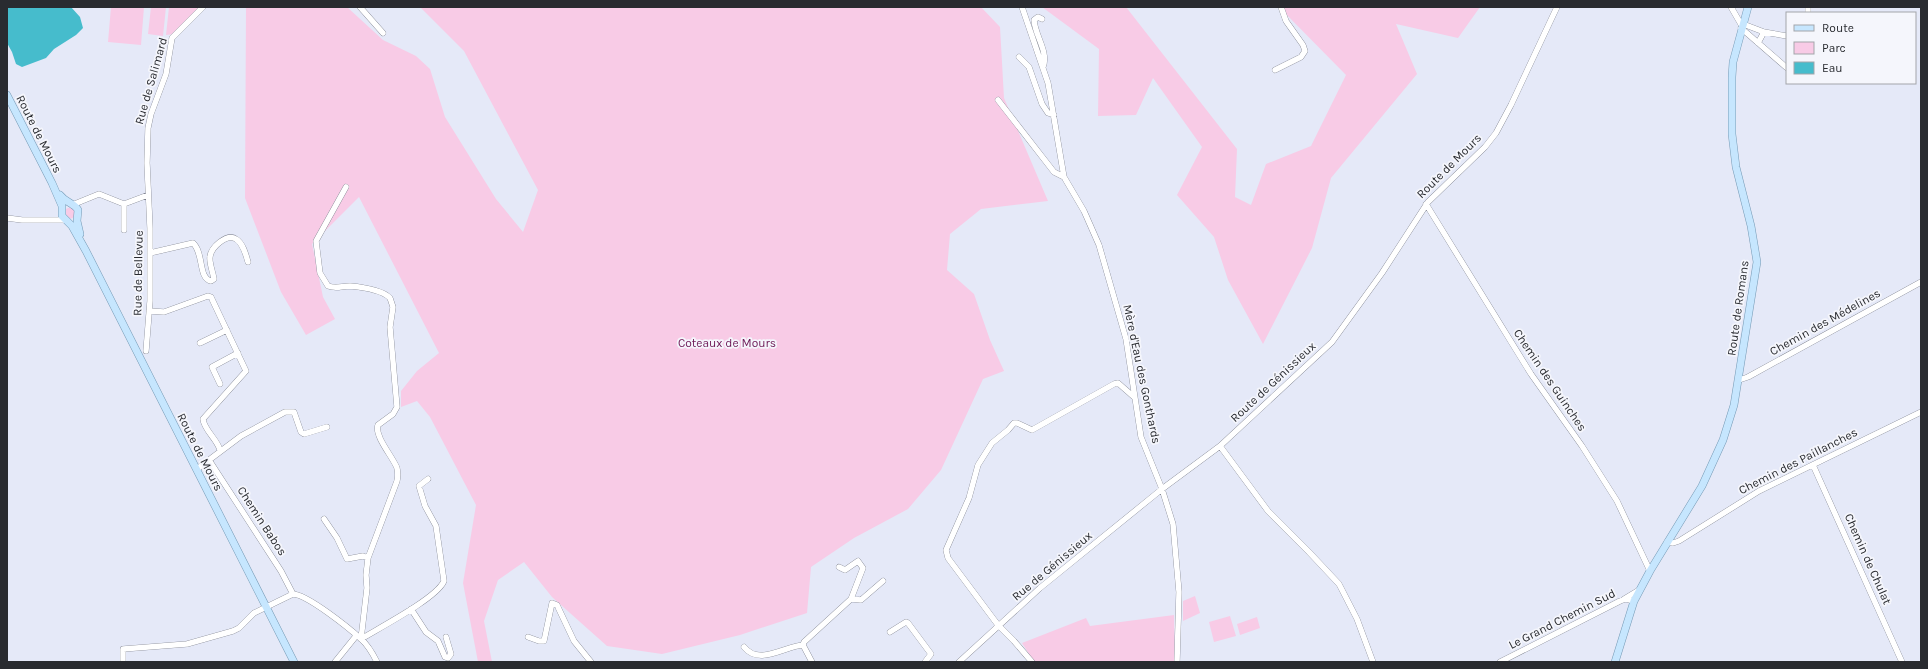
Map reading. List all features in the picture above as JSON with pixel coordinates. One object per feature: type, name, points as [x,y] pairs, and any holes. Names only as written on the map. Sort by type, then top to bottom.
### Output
[{"type":"main road","name":"Route de Romans","points":[[1615,662],[1634,601],[1639,590],[1702,486],[1713,464],[1729,423],[1739,380],[1757,262],[1756,248],[1736,167],[1733,143],[1733,62],[1748,7]]},
{"type":"main road","name":"Route de Mours","points":[[7,95],[52,183],[65,216],[86,251],[294,662]]},
{"type":"main road","name":"Route de Mours","points":[[52,183],[71,205],[78,210],[77,226],[86,251]]},
{"type":"main road","points":[[71,205],[65,216],[77,218]]},
{"type":"street","name":"Rue de Salimard","points":[[148,195],[146,163],[148,128],[151,114],[166,74],[172,38],[202,7]]},
{"type":"street","points":[[360,7],[383,33]]},
{"type":"street","name":"Mère d'Eau des Gonthards","points":[[1022,7],[1048,83],[1064,177],[1084,210],[1099,245],[1126,339],[1141,437],[1162,489],[1175,535],[1179,592],[1176,662]]},
{"type":"street","points":[[1275,70],[1301,57],[1305,51],[1303,45],[1286,21],[1281,7]]},
{"type":"street","name":"Route de Mours","points":[[1382,273],[1426,204],[1451,178],[1486,147],[1496,133],[1511,105],[1556,7]]},
{"type":"street","points":[[1733,7],[1743,25],[1758,43],[1786,67]]},
{"type":"street","points":[[1042,19],[1038,17],[1034,20],[1035,28],[1046,58],[1043,67]]},
{"type":"street","points":[[1743,25],[1764,32],[1786,36]]},
{"type":"street","points":[[1758,43],[1764,32]]},
{"type":"street","points":[[1019,56],[1029,67],[1042,104],[1048,113],[1054,115]]},
{"type":"street","points":[[998,100],[1054,172],[1064,177]]},
{"type":"street","points":[[346,186],[316,241],[320,274],[328,286],[338,288],[350,286],[380,292],[390,298],[393,307],[390,327],[397,407],[393,414],[378,425],[377,428],[378,434],[398,471],[398,481],[368,558],[366,575],[367,588],[358,637]]},
{"type":"street","points":[[71,205],[101,194],[124,204],[148,195]]},
{"type":"street","name":"Rue de Bellevue","points":[[146,351],[149,311],[150,253],[150,214],[148,195]]},
{"type":"street","points":[[78,210],[83,201]]},
{"type":"street","points":[[124,204],[124,230]]},
{"type":"street","name":"Chemin des Guinches","points":[[1426,204],[1531,374],[1582,446],[1617,501],[1650,571]]},
{"type":"street","points":[[7,218],[22,220],[52,220],[65,216]]},
{"type":"street","points":[[150,253],[193,243],[198,249],[204,276],[207,280],[211,281],[214,279],[210,256],[215,247],[224,240],[230,238],[236,239],[241,244],[248,262]]},
{"type":"street","name":"Route de Génissieux","points":[[1162,489],[1220,446],[1332,342],[1343,329],[1382,273]]},
{"type":"street","name":"Chemin des Médelines","points":[[1739,380],[1748,378],[1850,320],[1921,282]]},
{"type":"street","points":[[149,311],[164,312],[208,296],[211,297],[246,371],[203,419],[220,450]]},
{"type":"street","points":[[200,343],[227,330]]},
{"type":"street","points":[[220,384],[212,367],[238,353]]},
{"type":"street","points":[[1032,662],[998,625],[948,558],[946,550],[969,498],[978,465],[992,443],[1014,423],[1032,430],[1118,383],[1134,397]]},
{"type":"street","points":[[197,469],[220,450],[249,430],[288,411],[294,412],[301,432],[304,434],[327,427]]},
{"type":"street","name":"Chemin des Paillanches","points":[[1667,542],[1672,544],[1679,541],[1759,491],[1921,412]]},
{"type":"street","points":[[1220,446],[1268,511],[1339,584],[1357,619],[1373,662]]},
{"type":"street","name":"Chemin Babos","points":[[209,460],[281,571],[293,594]]},
{"type":"street","name":"Chemin de Chulat","points":[[1813,464],[1902,662]]},
{"type":"street","points":[[335,662],[358,637],[411,609],[442,587],[444,581],[436,526],[425,506],[419,486],[428,479]]},
{"type":"street","name":"Rue de Génissieux","points":[[959,662],[1040,588],[1162,489]]},
{"type":"street","points":[[324,519],[337,538],[347,559],[363,556],[368,558]]},
{"type":"street","points":[[803,646],[804,642],[852,600],[863,568],[858,561],[854,562],[845,570],[839,567]]},
{"type":"street","points":[[852,600],[860,600],[883,581]]},
{"type":"street","points":[[1620,601],[1639,590]]},
{"type":"street","points":[[123,662],[124,649],[186,644],[228,633],[239,628],[254,613],[293,594],[315,604],[358,637],[378,662]]},
{"type":"street","name":"Le Grand Chemin Sud","points":[[1500,662],[1620,601],[1626,599],[1634,601]]},
{"type":"street","points":[[528,636],[539,642],[544,641],[552,603],[557,605],[574,641],[591,662]]},
{"type":"street","points":[[411,609],[426,632],[438,641],[445,657],[448,658],[451,654],[446,637]]},
{"type":"street","points":[[890,632],[902,623],[908,623],[932,654],[926,662]]},
{"type":"street","points":[[744,647],[746,650],[759,654],[770,654],[803,646]]},
{"type":"street","points":[[803,646],[812,662]]},
{"type":"green space","points":[[111,7],[144,7],[141,45],[108,42]]},
{"type":"green space","points":[[151,7],[166,7],[163,36],[148,34]]},
{"type":"green space","points":[[169,7],[200,7],[175,34],[166,35]]},
{"type":"green space","name":"Coteaux de Mours","points":[[246,7],[347,7],[383,40],[416,56],[430,69],[445,117],[496,199],[523,232],[538,190],[464,51],[420,7],[981,7],[1000,27],[1004,98],[1048,201],[981,209],[950,234],[947,270],[974,294],[990,340],[1004,371],[983,379],[941,470],[908,509],[854,538],[811,567],[807,613],[740,635],[662,654],[607,646],[552,597],[524,562],[498,580],[484,621],[492,662],[478,662],[463,583],[476,505],[430,417],[417,401],[401,407],[401,391],[417,371],[439,353],[359,197],[312,244],[323,297],[335,319],[306,335],[281,292],[245,198]]},
{"type":"green space","points":[[1042,7],[1126,7],[1237,149],[1235,197],[1251,205],[1266,164],[1311,146],[1346,75],[1279,7],[1480,7],[1458,38],[1396,24],[1417,74],[1331,178],[1312,248],[1263,344],[1228,280],[1214,237],[1177,195],[1202,147],[1153,78],[1136,115],[1098,116],[1099,49]]},
{"type":"green space","points":[[68,208],[72,208],[74,209],[74,217],[68,218],[65,215],[65,211]]},
{"type":"green space","points":[[1195,596],[1200,613],[1183,621],[1183,601]]},
{"type":"green space","points":[[1174,615],[1175,662],[1034,662],[1022,643],[1086,618],[1090,626]]},
{"type":"green space","points":[[1230,616],[1236,636],[1214,642],[1209,622]]},
{"type":"green space","points":[[1257,617],[1260,628],[1240,635],[1237,624]]},
{"type":"water","points":[[7,7],[71,7],[80,17],[83,28],[76,35],[54,49],[46,58],[22,67],[16,64],[7,43]]}]
